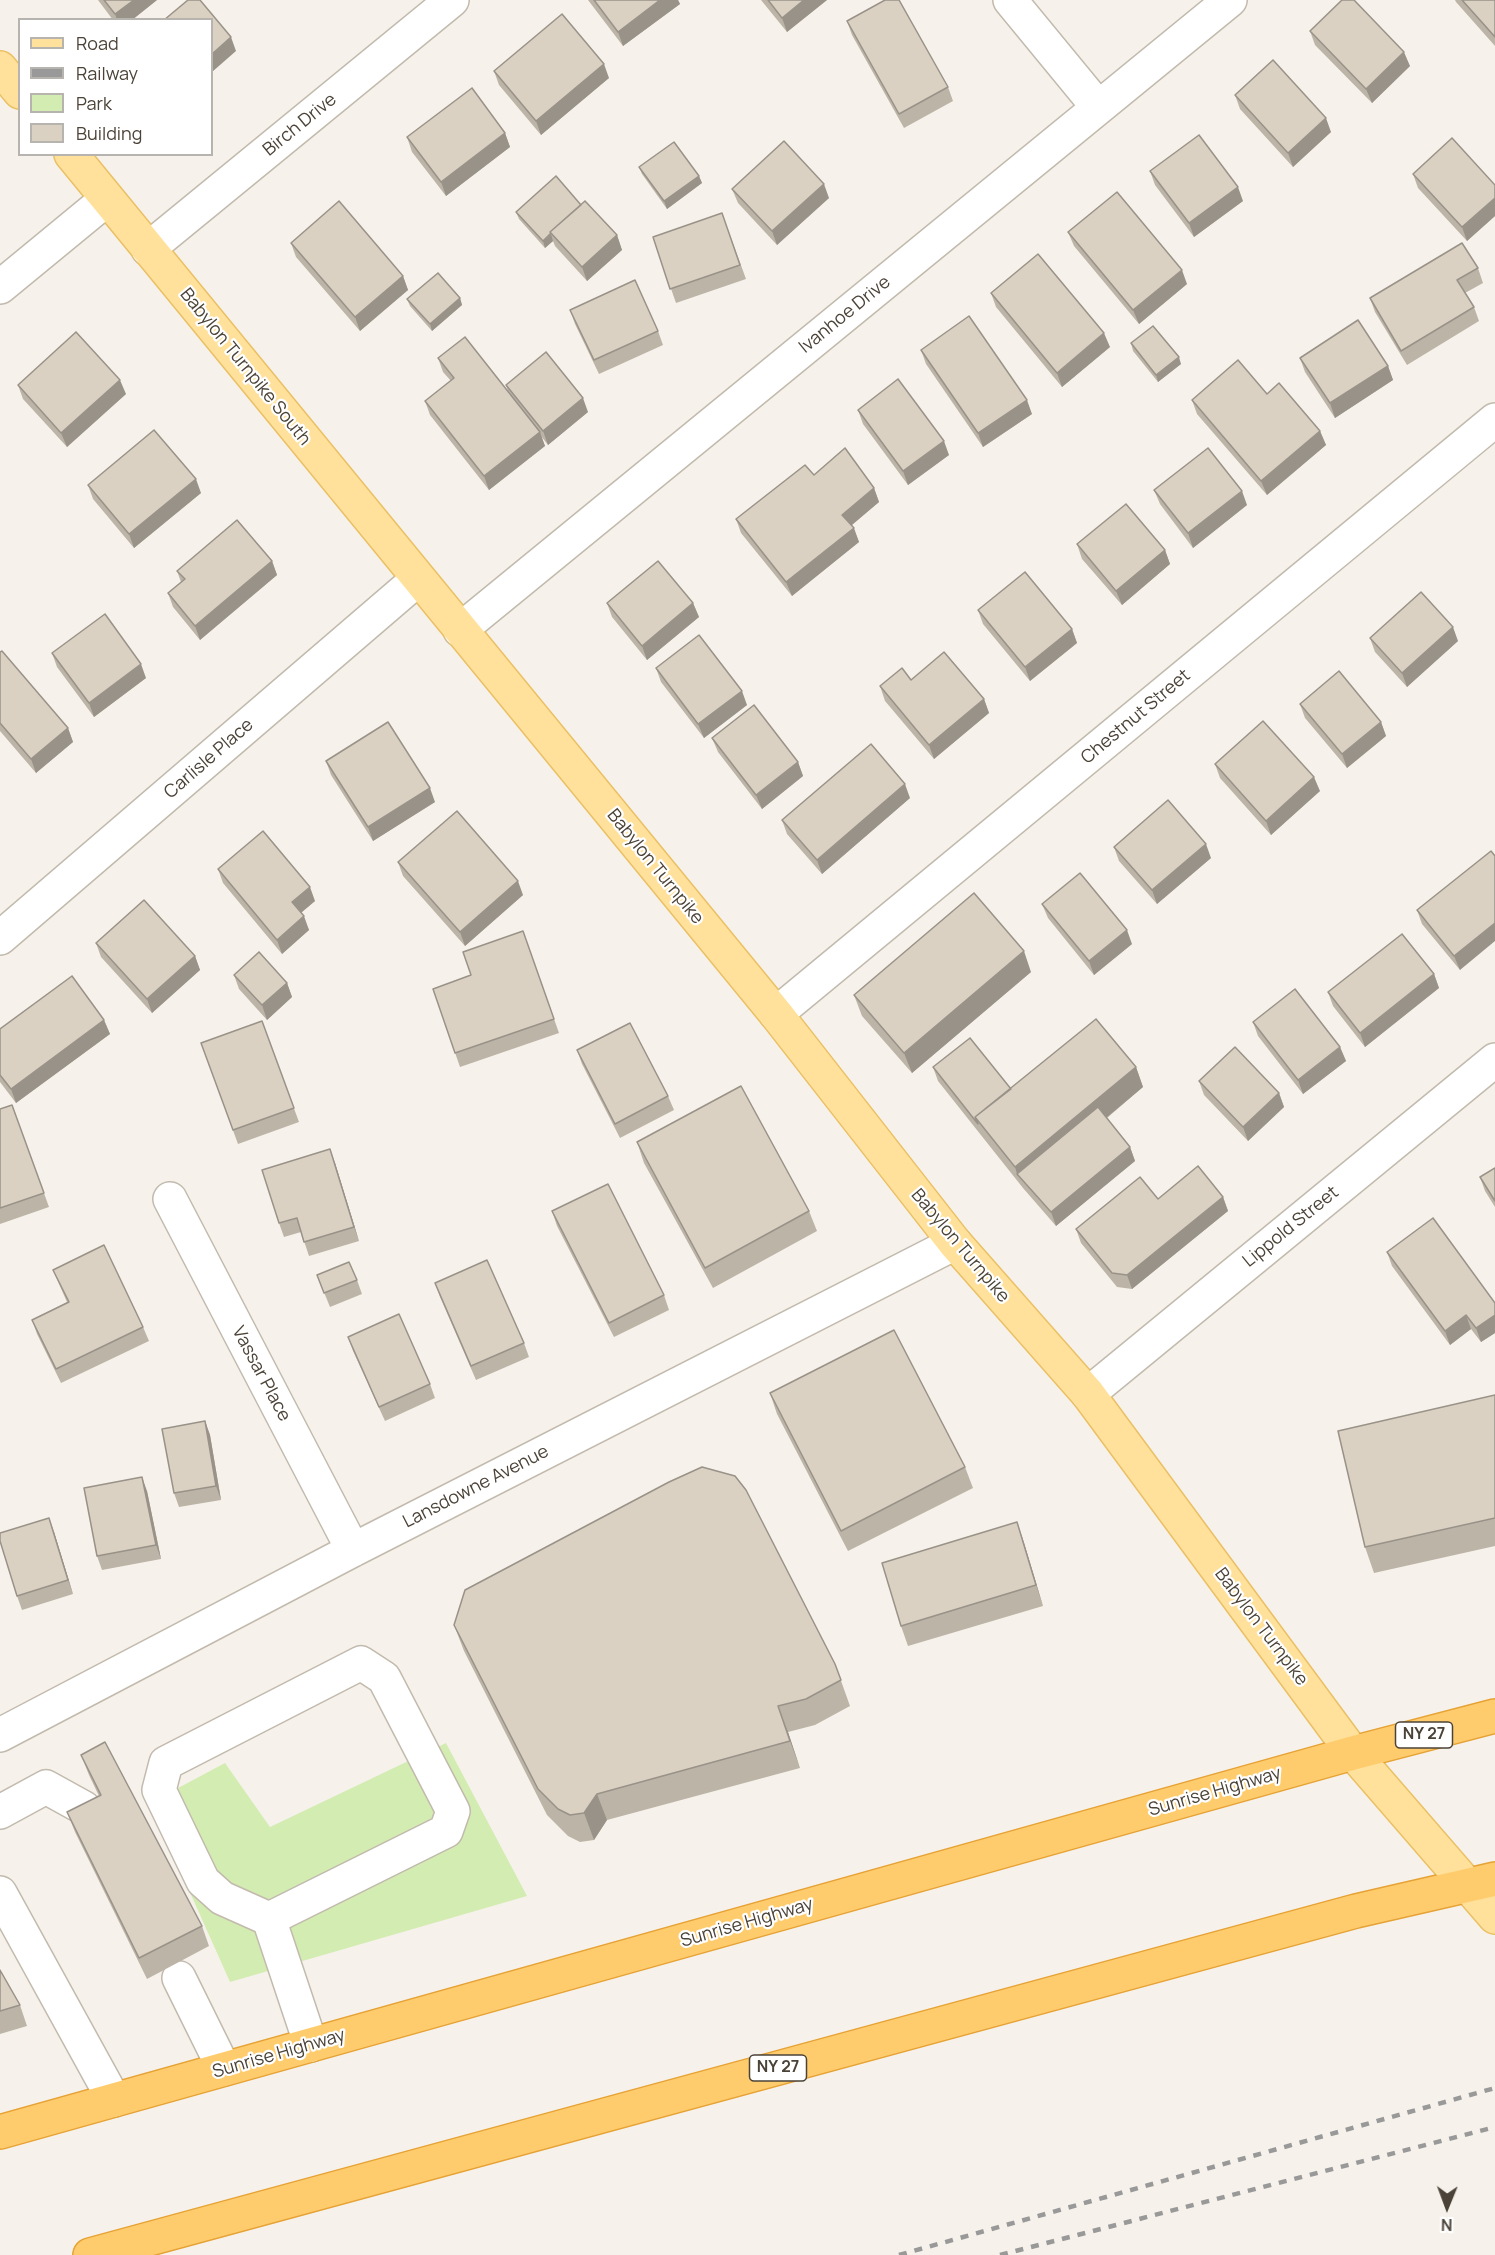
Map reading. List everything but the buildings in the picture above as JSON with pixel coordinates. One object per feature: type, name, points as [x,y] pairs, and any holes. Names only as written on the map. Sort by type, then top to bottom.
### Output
[{"type":"highway","name":"Sunrise Highway","points":[[0,2132],[1353,1753],[1495,1716]]},
{"type":"highway","name":"NY 27","points":[[90,2255],[1333,1917],[1481,1883]]},
{"type":"main road","points":[[0,68],[18,90]]},
{"type":"main road","name":"Babylon Turnpike South","points":[[73,156],[418,579]]},
{"type":"main road","name":"Babylon Turnpike","points":[[418,579],[776,1014],[955,1243],[1088,1394],[1353,1753],[1481,1883],[1495,1917]]},
{"type":"street","name":"Birch Drive","points":[[148,249],[452,0]]},
{"type":"street","points":[[1010,0],[1098,107]]},
{"type":"street","name":"Ivanhoe Drive","points":[[460,630],[1230,0]]},
{"type":"street","points":[[0,287],[107,199]]},
{"type":"street","name":"Chestnut Street","points":[[776,1014],[1495,420]]},
{"type":"street","name":"Carlisle Place","points":[[0,938],[418,579]]},
{"type":"street","name":"Lippold Street","points":[[1088,1394],[1495,1060]]},
{"type":"street","name":"Vassar Place","points":[[170,1199],[353,1550]]},
{"type":"street","name":"Lansdowne Avenue","points":[[0,1736],[353,1550],[955,1243]]},
{"type":"street","points":[[269,1919],[446,1831],[453,1810],[384,1678],[361,1664],[166,1763],[159,1790],[203,1881],[222,1898],[269,1919],[311,2045]]},
{"type":"street","points":[[0,1812],[46,1787],[84,1808]]},
{"type":"street","points":[[0,1893],[114,2100]]},
{"type":"street","points":[[179,1978],[224,2069]]},
{"type":"green space","points":[[446,1743],[527,1896],[230,1982],[150,1803],[225,1763],[270,1827]]},
{"type":"railway","points":[[899,2255],[1495,2088]]},
{"type":"railway","points":[[1000,2255],[1495,2127]]}]
